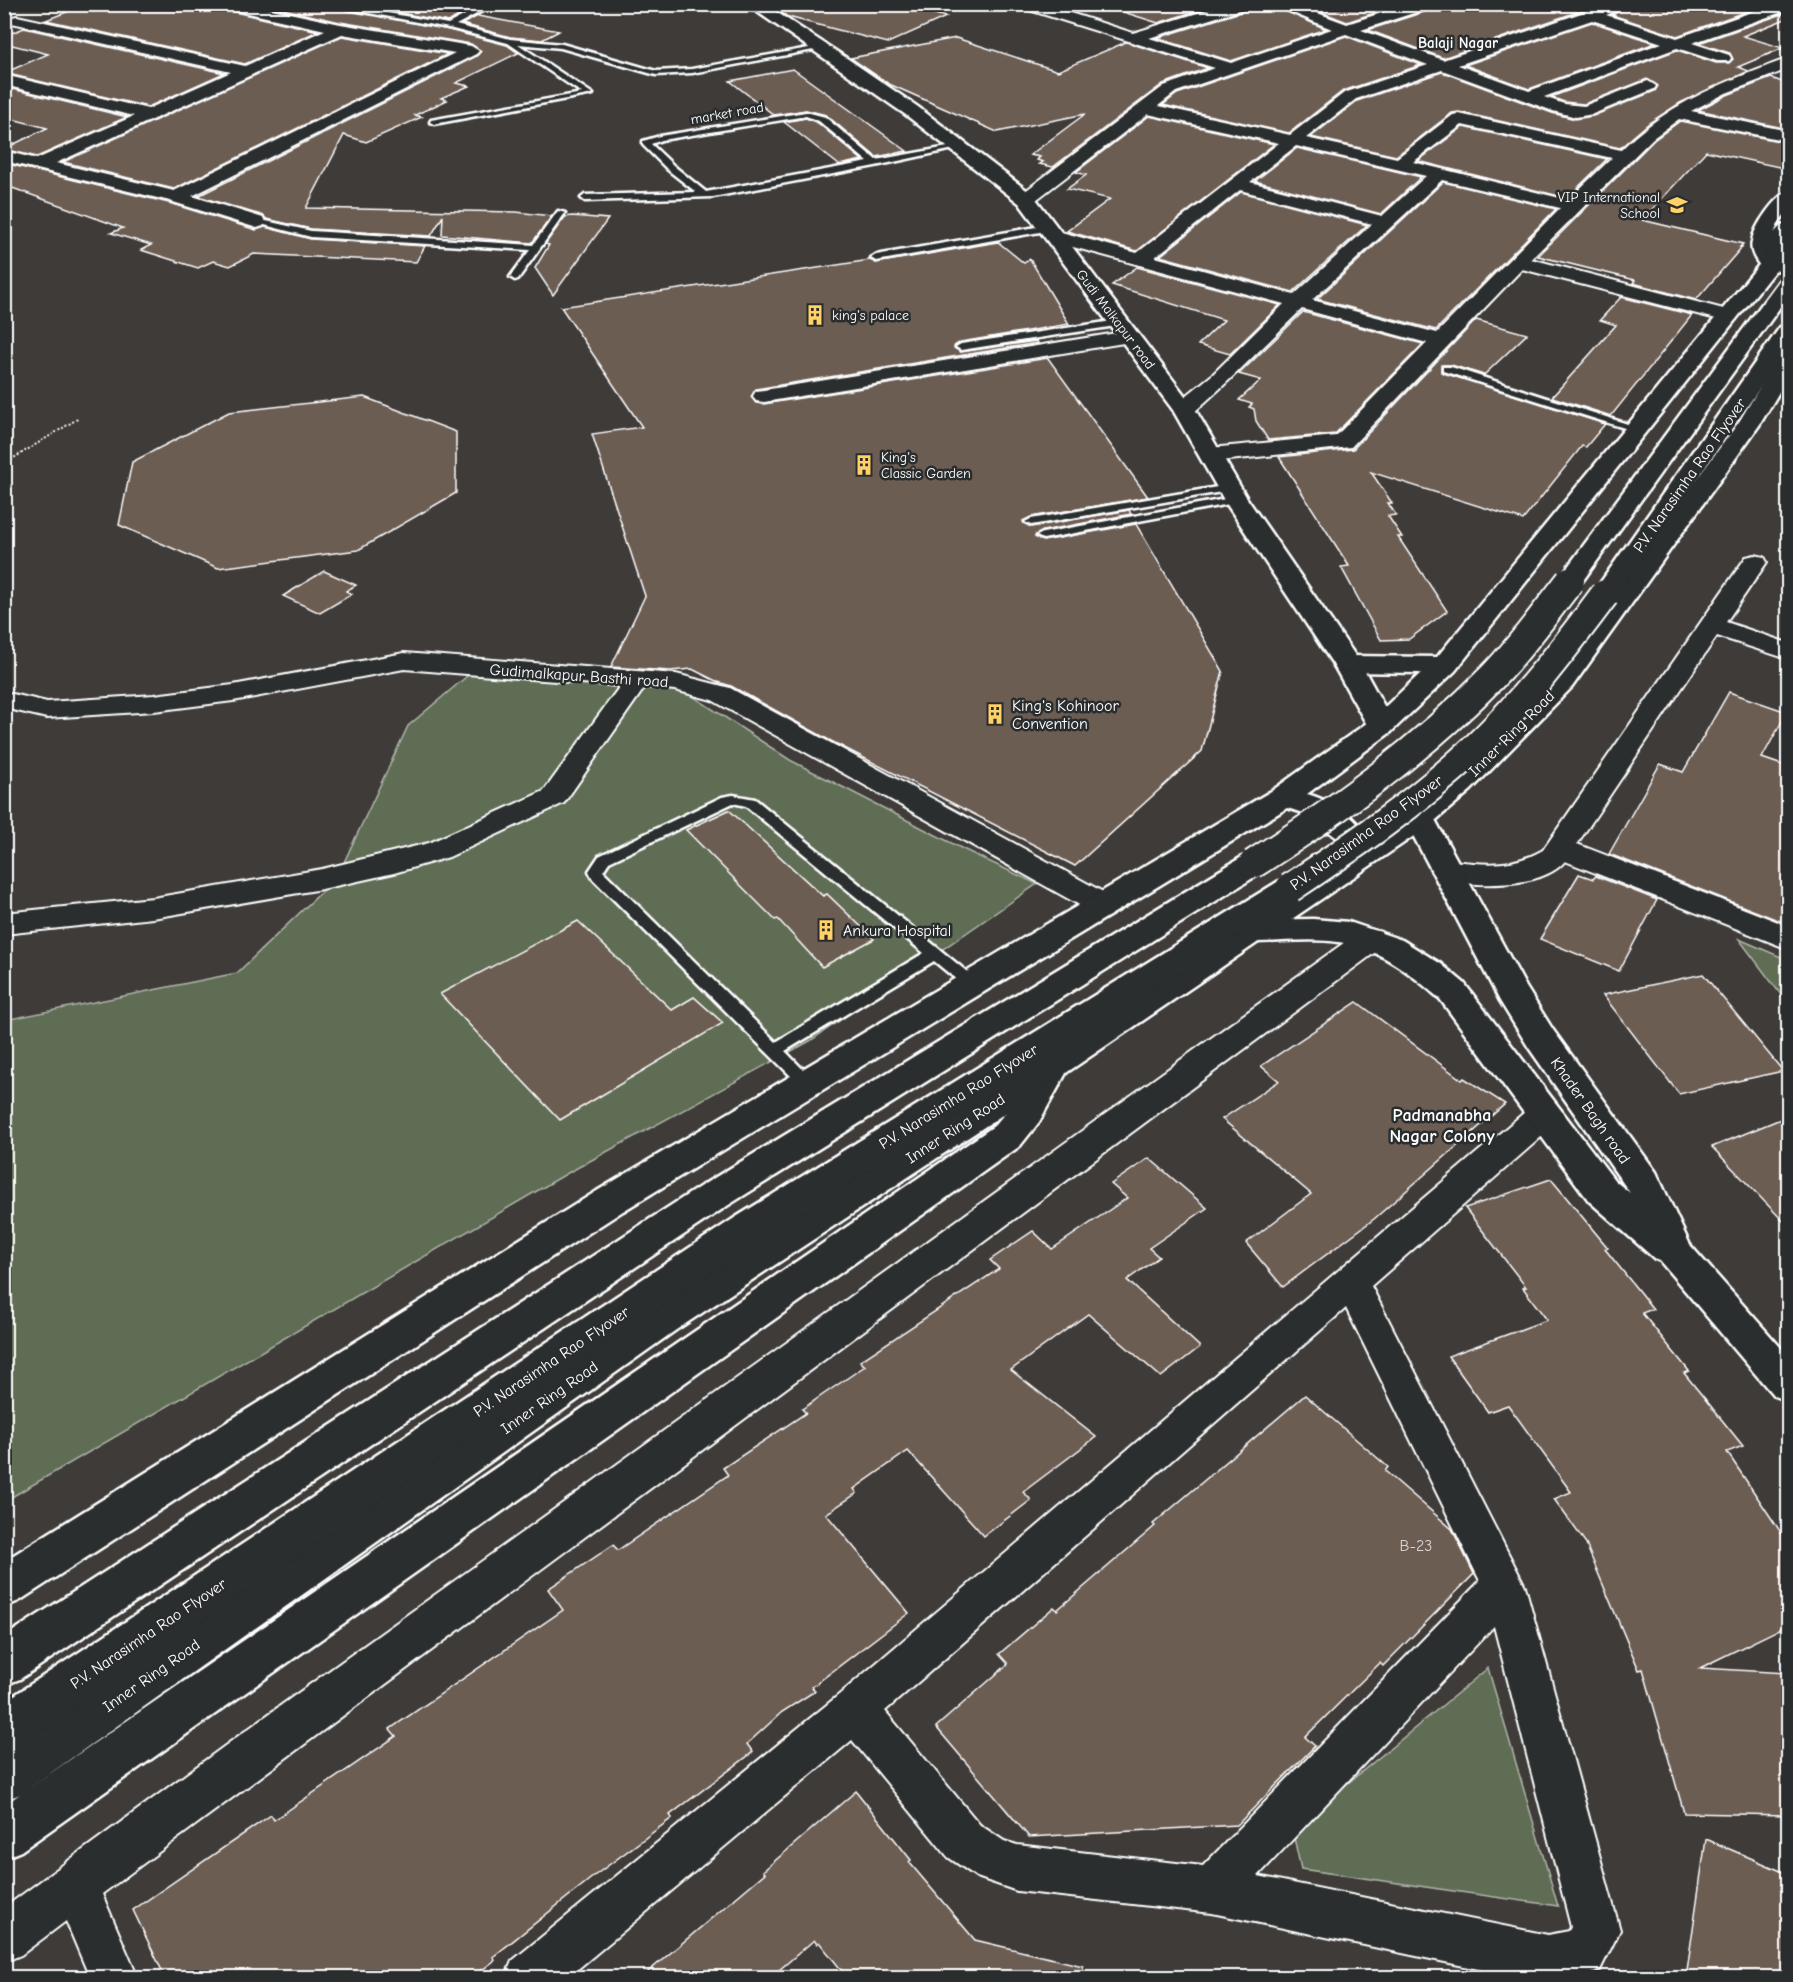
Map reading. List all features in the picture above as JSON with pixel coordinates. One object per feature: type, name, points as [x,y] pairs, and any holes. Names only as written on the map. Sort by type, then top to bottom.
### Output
[{"type":"main road","name":"Gudi Malkapur road","points":[[753,4],[912,111],[1026,199],[1184,409],[1232,494],[1347,664],[1381,726]]},
{"type":"main road","points":[[1778,255],[1761,254],[1761,236],[1788,198]]},
{"type":"main road","points":[[1778,255],[1774,242],[1788,230]]},
{"type":"main road","points":[[4,1586],[590,1213],[1283,797],[1381,726],[1445,664],[1778,255]]},
{"type":"main road","name":"P.V. Narasimha Rao Flyover","points":[[4,1663],[714,1196],[1302,833],[1405,758],[1458,712],[1495,675],[1524,641],[1788,282]]},
{"type":"main road","name":"P.V. Narasimha Rao Flyover","points":[[4,1730],[746,1230],[1290,888],[1397,813],[1452,769],[1496,728],[1561,655],[1788,332]]},
{"type":"main road","name":"Inner Ring Road","points":[[4,1778],[662,1318],[1054,1064],[1419,818],[1461,783],[1562,681],[1749,424],[1788,359]]},
{"type":"main road","points":[[1347,664],[1445,664]]},
{"type":"main road","points":[[1283,797],[1314,806],[1349,832],[1359,860]]},
{"type":"main road","name":"Khader Bagh road","points":[[1419,818],[1512,993],[1541,1039],[1643,1182],[1676,1255],[1788,1384]]},
{"type":"main road","points":[[1252,931],[1348,933],[1394,949],[1435,975],[1452,991],[1602,1191],[1676,1255]]},
{"type":"main road","points":[[4,1834],[1006,1136],[1027,1112],[1054,1064]]},
{"type":"street","points":[[176,198],[471,51],[340,29],[226,4]]},
{"type":"street","points":[[1051,13],[1075,4]]},
{"type":"street","points":[[1132,38],[1244,4]]},
{"type":"street","points":[[1278,4],[1529,98],[1576,112],[1587,111],[1648,86]]},
{"type":"street","points":[[1026,199],[1170,89],[1427,4]]},
{"type":"street","points":[[1142,258],[1350,96],[1624,4]]},
{"type":"street","points":[[1028,5],[1230,68]]},
{"type":"street","points":[[1529,98],[1679,42],[1788,5]]},
{"type":"street","points":[[11,22],[47,8]]},
{"type":"street","points":[[1570,8],[1723,58]]},
{"type":"street","points":[[11,22],[247,71]]},
{"type":"street","points":[[40,164],[340,29]]},
{"type":"street","points":[[1210,454],[1343,442],[1572,206],[1647,134],[1676,113],[1720,90],[1788,64]]},
{"type":"street","points":[[4,80],[152,115]]},
{"type":"street","points":[[1145,108],[1400,164],[1572,206]]},
{"type":"street","points":[[1676,113],[1788,136]]},
{"type":"street","points":[[1400,164],[1460,119],[1626,156]]},
{"type":"street","points":[[4,156],[176,198],[257,222]]},
{"type":"street","points":[[1184,409],[1438,174]]},
{"type":"street","points":[[1236,184],[1384,222]]},
{"type":"street","points":[[1051,232],[1442,341]]},
{"type":"street","points":[[1518,262],[1728,316]]},
{"type":"street","points":[[764,396],[1124,330]]},
{"type":"street","points":[[1446,872],[1502,874],[1527,871],[1542,864],[1560,848],[1755,562]]},
{"type":"street","points":[[1710,625],[1788,651]]},
{"type":"street","name":"Gudimalkapur Basthi road","points":[[4,700],[47,710],[154,703],[233,693],[404,661],[676,682],[721,694],[1103,905]]},
{"type":"street","points":[[4,924],[153,909],[322,879],[439,850],[554,797],[638,679]]},
{"type":"street","points":[[1560,848],[1788,938]]},
{"type":"street","points":[[4,1938],[1370,940]]},
{"type":"street","points":[[529,1977],[855,1709],[1544,1115]]},
{"type":"street","points":[[855,1709],[964,1841],[993,1860],[1017,1868],[1212,1890],[1548,1959],[1583,1953],[1596,1930],[1504,1586],[1350,1280]]},
{"type":"street","points":[[1212,1890],[1504,1586]]},
{"type":"street","points":[[75,1885],[114,1977]]},
{"type":"lane","points":[[324,4],[449,26],[510,41],[562,46],[656,73],[692,71],[820,48]]},
{"type":"lane","points":[[449,26],[492,4]]},
{"type":"lane","points":[[434,122],[589,94],[510,41]]},
{"type":"lane","name":"market road","points":[[705,195],[671,168],[646,144],[660,138],[806,114],[822,119],[875,164]]},
{"type":"lane","points":[[585,198],[705,195],[959,147]]},
{"type":"lane","points":[[516,277],[561,213]]},
{"type":"lane","points":[[257,222],[311,234],[538,248]]},
{"type":"lane","points":[[876,258],[1051,232]]},
{"type":"lane","points":[[961,347],[1124,330]]},
{"type":"lane","points":[[1447,369],[1638,429]]},
{"type":"lane","points":[[1031,522],[1232,494]]},
{"type":"lane","points":[[1043,536],[1232,494]]},
{"type":"lane","points":[[807,1082],[598,876],[596,871],[604,859],[727,800],[750,802],[972,984]]},
{"type":"lane","points":[[776,1049],[935,953]]},
{"type":"path","points":[[4,464],[79,418]]},
{"type":"green space","points":[[479,666],[685,691],[790,760],[965,850],[1037,884],[810,1041],[566,1174],[5,1501],[5,1020],[237,973],[337,877],[408,726]]},
{"type":"green space","points":[[1739,939],[1788,960],[1788,1004]]},
{"type":"green space","points":[[1488,1668],[1558,1906],[1301,1869],[1292,1829]]},
{"type":"building","points":[[87,4],[217,4],[226,10],[318,31],[245,64],[46,20]]},
{"type":"building","points":[[261,4],[319,4],[449,30],[507,45],[518,53],[456,83],[469,86],[441,98],[447,100],[415,115],[422,117],[366,142],[344,135],[306,208],[516,212],[552,216],[532,243],[442,235],[443,216],[431,236],[311,229],[266,219],[264,216],[198,196],[477,56],[481,51],[471,44],[340,22]]},
{"type":"building","points":[[354,4],[417,4],[464,13],[448,22]]},
{"type":"building","points":[[780,4],[898,4],[946,17],[888,43],[788,17],[779,11]]},
{"type":"building","points":[[1121,4],[1218,4],[1158,23],[1120,11]]},
{"type":"building","points":[[1253,4],[1269,4],[1326,29],[1231,61],[1157,38],[1250,9]]},
{"type":"building","points":[[1301,4],[1401,4],[1347,22]]},
{"type":"building","points":[[1436,4],[1600,4],[1443,58],[1368,30],[1433,9]]},
{"type":"building","points":[[1633,4],[1767,4],[1677,36],[1612,15]]},
{"type":"building","points":[[1788,12],[1788,18],[1743,36],[1783,48],[1738,67],[1749,71],[1680,103],[1649,123],[1620,148],[1459,112],[1452,113],[1396,156],[1311,137],[1357,101],[1442,72],[1552,113],[1575,119],[1593,116],[1655,91],[1658,86],[1647,79],[1584,104],[1564,102],[1551,97],[1677,50],[1716,63],[1729,63],[1733,59],[1730,53],[1699,43]]},
{"type":"building","points":[[478,16],[559,31],[542,40],[510,37],[462,24]]},
{"type":"building","points":[[1592,22],[1655,43],[1529,89],[1465,65]]},
{"type":"building","points":[[24,28],[224,73],[148,107],[4,73],[48,54],[4,43],[4,36]]},
{"type":"building","points":[[342,36],[448,54],[174,189],[63,162]]},
{"type":"building","points":[[1346,36],[1421,65],[1343,91],[1289,133],[1163,105],[1177,94]]},
{"type":"building","points":[[956,38],[1058,71],[1126,42],[1208,68],[1163,84],[1053,167],[1039,164],[1043,162],[1037,160],[1040,157],[1030,155],[1085,114],[997,132],[889,84],[851,58]]},
{"type":"building","points":[[793,69],[907,151],[876,157],[826,115],[806,110],[774,115],[730,81]]},
{"type":"building","points":[[1771,78],[1788,84],[1788,129],[1698,110],[1727,95]]},
{"type":"building","points":[[4,87],[127,117],[37,157],[4,149],[47,128],[4,117]]},
{"type":"building","points":[[1149,116],[1274,144],[1137,251],[1067,231],[1110,199],[1067,189],[1086,175],[1076,172]]},
{"type":"building","points":[[806,118],[818,123],[862,160],[839,165],[784,122]]},
{"type":"building","points":[[1680,121],[1788,143],[1788,169],[1706,151],[1642,220],[1743,244],[1696,300],[1633,283],[1635,280],[1538,256],[1654,140]]},
{"type":"building","points":[[1463,127],[1607,159],[1567,198],[1418,161]]},
{"type":"building","points":[[1297,148],[1421,177],[1381,214],[1255,181]]},
{"type":"building","points":[[4,163],[169,203],[256,230],[265,227],[311,239],[425,246],[416,262],[254,254],[230,266],[213,261],[198,268],[141,250],[151,245],[111,233],[123,228],[4,185]]},
{"type":"building","points":[[1443,182],[1556,209],[1436,330],[1317,299]]},
{"type":"building","points":[[1241,192],[1367,225],[1293,292],[1160,256]]},
{"type":"building","points":[[565,217],[608,219],[553,295],[535,268],[549,245],[545,244]]},
{"type":"building","points":[[998,242],[1024,263],[1030,259],[1069,324],[961,342],[954,348],[961,352],[1036,341],[1038,343],[756,389],[751,397],[756,403],[764,404],[1048,358],[1148,497],[1031,517],[1023,521],[1031,527],[1129,510],[1131,514],[1043,531],[1035,537],[1043,541],[1136,524],[1223,671],[1202,751],[1075,866],[829,740],[731,686],[692,669],[670,671],[611,667],[645,596],[592,434],[642,427],[561,307],[870,260],[876,263]]},
{"type":"building","points":[[1137,267],[1280,305],[1230,354],[1198,345],[1224,320],[1112,285]]},
{"type":"building","points":[[1621,297],[1692,315],[1611,416],[1552,397],[1616,325],[1600,320]]},
{"type":"building","points":[[1303,312],[1423,344],[1335,434],[1268,440],[1256,421],[1254,409],[1249,407],[1252,404],[1239,400],[1261,380],[1239,374]]},
{"type":"building","points":[[1476,320],[1527,334],[1484,375],[1451,365],[1441,365],[1441,372],[1605,424],[1586,447],[1582,446],[1523,520],[1371,472],[1392,503],[1388,503],[1396,515],[1388,516],[1402,537],[1398,537],[1447,611],[1409,639],[1381,640],[1341,567],[1349,566],[1279,457],[1353,449]]},
{"type":"building","points":[[364,397],[456,432],[456,493],[358,550],[218,568],[119,525],[132,462],[229,412]]},
{"type":"building","points":[[324,571],[356,585],[346,591],[352,594],[320,613],[283,596]]},
{"type":"building","points":[[1729,692],[1787,712],[1762,758],[1788,767],[1788,924],[1609,854],[1660,764],[1683,772]]},
{"type":"building","points":[[729,810],[823,896],[827,894],[874,939],[822,967],[778,919],[775,920],[686,830]]},
{"type":"building","points":[[1579,874],[1593,879],[1596,876],[1657,900],[1619,971],[1540,939]]},
{"type":"building","points":[[578,921],[672,1010],[694,997],[723,1023],[560,1120],[440,994]]},
{"type":"building","points":[[1703,974],[1783,1071],[1679,1094],[1603,995]]},
{"type":"building","points":[[1357,1002],[1462,1080],[1464,1078],[1505,1104],[1374,1219],[1283,1287],[1246,1243],[1311,1194],[1222,1119],[1279,1081],[1261,1066]]},
{"type":"building","points":[[1788,1116],[1788,1226],[1712,1147]]},
{"type":"building","points":[[1149,1158],[1207,1208],[1149,1248],[1159,1257],[1127,1280],[1200,1347],[1161,1377],[1088,1314],[1011,1370],[1096,1437],[1023,1492],[1031,1500],[984,1536],[908,1451],[854,1489],[857,1493],[826,1514],[909,1613],[812,1687],[815,1691],[782,1712],[747,1744],[753,1752],[670,1815],[672,1818],[594,1876],[493,1957],[495,1960],[473,1977],[165,1977],[133,1910],[271,1815],[274,1820],[396,1736],[390,1729],[563,1610],[548,1589],[613,1545],[618,1550],[728,1475],[723,1468],[806,1413],[802,1409],[865,1366],[860,1361],[999,1269],[990,1260],[1033,1231],[1052,1249],[1127,1198],[1111,1184]]},
{"type":"building","points":[[1551,1179],[1608,1248],[1605,1249],[1653,1309],[1642,1313],[1689,1371],[1684,1373],[1743,1446],[1727,1452],[1788,1543],[1788,1625],[1700,1668],[1788,1673],[1788,1815],[1684,1813],[1643,1669],[1639,1670],[1585,1542],[1554,1499],[1571,1492],[1508,1405],[1488,1412],[1448,1356],[1547,1320],[1523,1288],[1526,1287],[1465,1208]]},
{"type":"building","points":[[1305,1395],[1388,1467],[1385,1471],[1452,1529],[1474,1574],[1383,1666],[1380,1663],[1305,1737],[1315,1746],[1237,1825],[1029,1837],[936,1727],[1008,1664],[999,1654],[1054,1607],[1057,1610],[1155,1526],[1153,1524]]},
{"type":"building","points":[[856,1791],[911,1860],[909,1862],[975,1940],[1083,1966],[1082,1977],[847,1977],[819,1942],[817,1944],[814,1940],[771,1977],[642,1977],[765,1873],[763,1871]]},
{"type":"building","points":[[1706,1839],[1788,1874],[1788,1977],[1686,1977]]},
{"type":"place","name":"VIP International School","points":[[1677,205]]},
{"type":"place","name":"king's palace","points":[[815,315]]},
{"type":"place","name":"King's Classic Garden","points":[[864,465]]},
{"type":"place","name":"King's Kohinoor Convention","points":[[995,714]]},
{"type":"place","name":"Ankura Hospital","points":[[826,930]]},
{"type":"district","name":"Balaji Nagar","points":[[1458,43]]},
{"type":"district","name":"Padmanabha Nagar Colony","points":[[1442,1125]]}]
